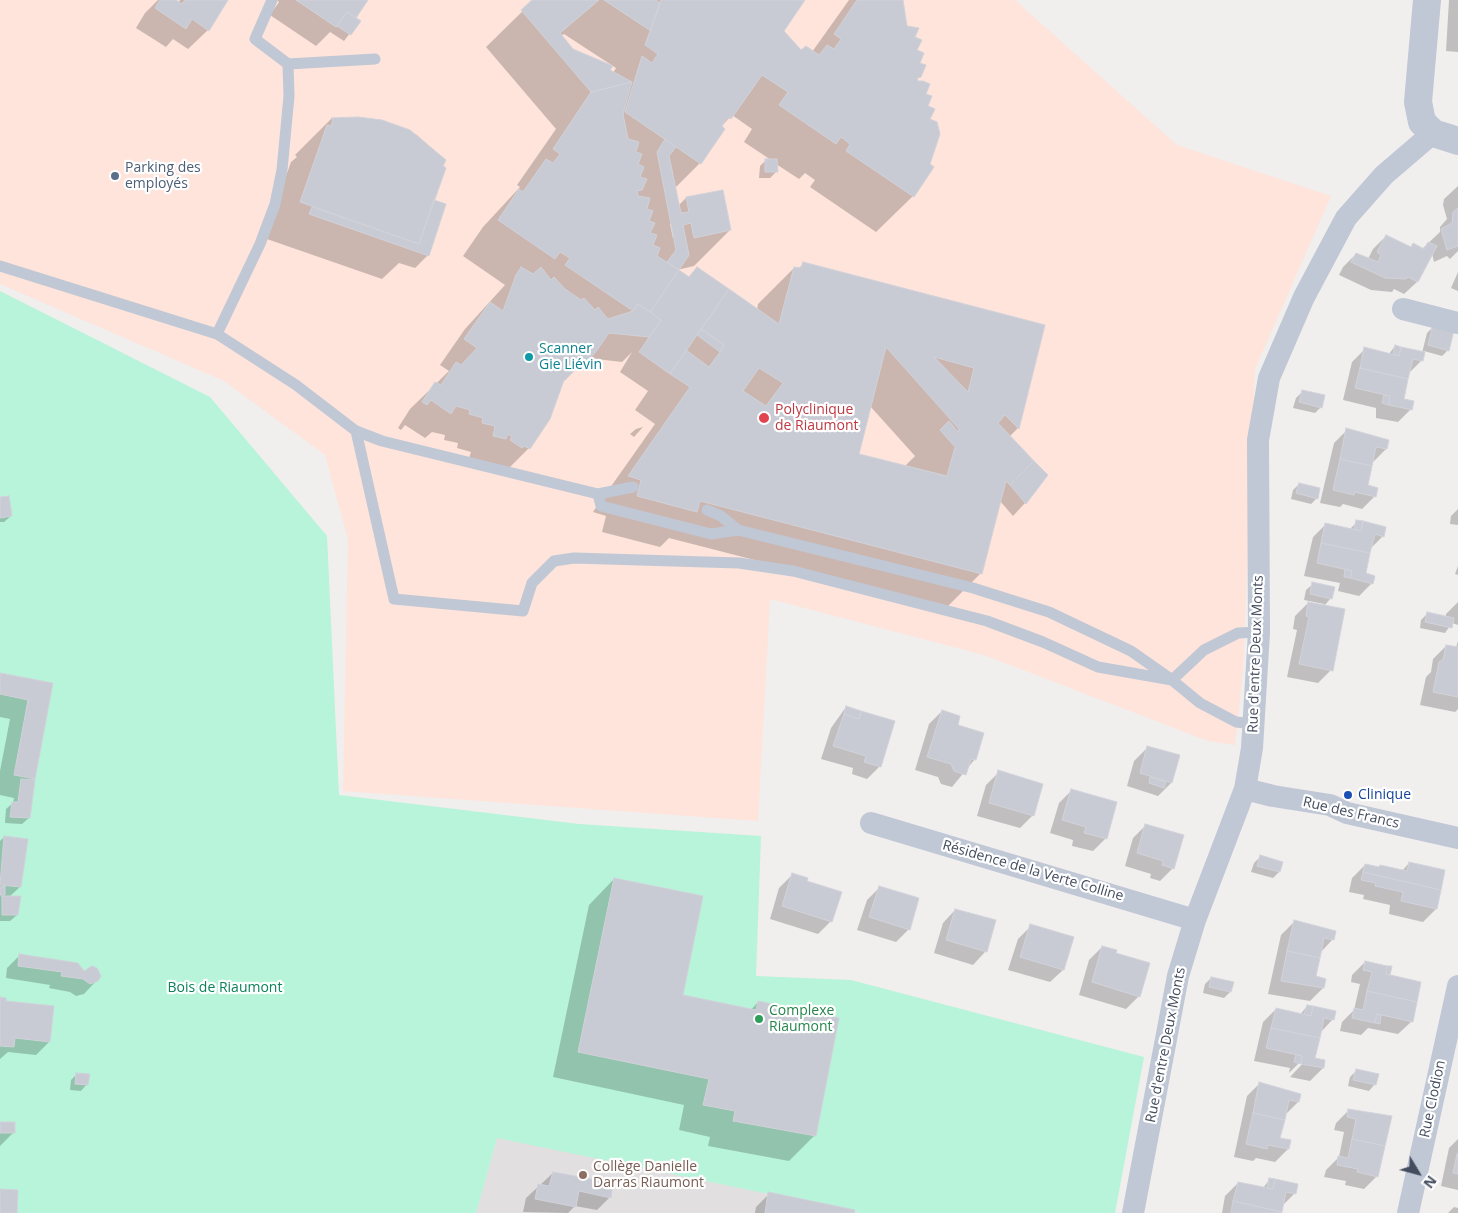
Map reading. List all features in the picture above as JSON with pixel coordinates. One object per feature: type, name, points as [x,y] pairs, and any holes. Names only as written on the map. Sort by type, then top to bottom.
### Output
[{"type":"street","points":[[1427,0],[1418,102],[1422,122],[1446,137]]},
{"type":"street","name":"Rue d'entre Deux Monts","points":[[1133,1213],[1178,976],[1195,920],[1245,788],[1254,724],[1259,632],[1258,440],[1269,378],[1304,297],[1346,218],[1384,175],[1446,137]]},
{"type":"street","points":[[1403,309],[1458,323]]},
{"type":"street","name":"Rue des Francs","points":[[1245,788],[1273,796],[1330,805],[1347,813],[1458,838]]},
{"type":"street","name":"Résidence de la Verte Colline","points":[[871,824],[1195,920]]},
{"type":"street","name":"Rue Clodion","points":[[1408,1213],[1458,986]]},
{"type":"lane","points":[[272,0],[255,39],[288,64],[375,59]]},
{"type":"lane","points":[[216,334],[260,244],[275,204],[282,170],[289,96],[288,64]]},
{"type":"lane","points":[[0,266],[216,334],[296,385],[356,431],[382,441],[598,494],[633,487]]},
{"type":"lane","points":[[356,431],[394,599],[523,611],[532,583],[554,560],[574,558],[739,563],[794,572],[987,621],[1043,642],[1098,666],[1172,680]]},
{"type":"lane","points":[[598,494],[601,506],[711,534],[738,530],[973,588],[1050,612],[1131,650],[1207,707],[1236,722],[1254,724]]},
{"type":"lane","points":[[707,510],[721,516],[738,530]]},
{"type":"lane","points":[[1172,680],[1204,650],[1238,633],[1259,632]]},
{"type":"shaded area","name":"Polyclinique de Riaumont","points":[[0,0],[1015,0],[1177,145],[1331,196],[1255,369],[1243,669],[1235,745],[1208,741],[984,655],[770,599],[758,821],[343,791],[348,540],[325,455],[224,381],[0,284]]},
{"type":"shaded area","name":"Collège Danielle Darras Riaumont","points":[[497,1137],[861,1213],[476,1213]]},
{"type":"green space","name":"Bois de Riaumont","points":[[0,291],[210,397],[327,536],[339,795],[579,824],[761,836],[756,976],[851,980],[1144,1057],[1115,1213],[861,1213],[497,1138],[476,1213],[0,1213]]},
{"type":"building","points":[[160,0],[176,0],[182,4],[185,0],[228,0],[209,31],[192,19],[186,29],[155,8]]},
{"type":"building","points":[[296,0],[368,0],[356,18],[347,12],[336,27]]},
{"type":"building","points":[[532,0],[599,0],[560,33],[573,49],[613,66],[610,70],[632,82],[591,92],[521,10]]},
{"type":"building","points":[[604,0],[656,0],[660,3],[651,31]]},
{"type":"building","points":[[661,0],[805,0],[784,31],[801,50],[806,46],[819,55],[827,45],[834,49],[841,39],[834,34],[857,0],[903,0],[907,26],[919,28],[915,37],[922,40],[917,50],[924,53],[920,63],[926,65],[921,77],[917,78],[918,81],[930,84],[926,94],[932,96],[928,106],[935,109],[930,119],[937,122],[940,134],[930,164],[934,167],[914,197],[846,151],[850,144],[841,137],[836,144],[779,105],[788,92],[762,75],[731,119],[728,117],[722,126],[725,129],[701,164],[625,112],[642,56],[652,63],[658,54],[645,45]]},
{"type":"building","points":[[347,12],[361,21],[351,35],[337,26]]},
{"type":"building","points":[[632,82],[623,114],[628,139],[639,142],[636,152],[642,154],[638,164],[644,167],[640,177],[647,179],[642,190],[637,191],[638,196],[650,198],[647,209],[653,211],[649,221],[655,223],[650,233],[657,235],[653,245],[660,248],[657,256],[679,270],[650,312],[638,304],[633,311],[565,265],[570,258],[560,252],[555,259],[498,220],[519,189],[523,192],[546,159],[553,163],[560,154],[553,149],[591,92]]},
{"type":"building","points":[[358,117],[382,120],[410,130],[446,160],[443,166],[446,168],[419,244],[300,202],[327,125],[331,126],[333,120],[331,118]]},
{"type":"building","points":[[665,139],[676,147],[669,156],[681,213],[689,212],[686,197],[723,190],[731,230],[694,238],[691,223],[683,225],[689,255],[679,270],[667,262],[676,250],[657,152]]},
{"type":"building","points":[[765,159],[777,159],[778,172],[765,172]]},
{"type":"building","points":[[434,200],[446,204],[429,256],[309,214],[312,207],[419,244]]},
{"type":"building","points":[[1458,208],[1458,246],[1447,250],[1441,229],[1452,223],[1453,212]]},
{"type":"building","points":[[1386,235],[1411,247],[1413,243],[1424,249],[1428,242],[1437,246],[1418,282],[1408,277],[1406,279],[1385,278],[1351,262],[1356,253],[1378,262],[1381,255],[1377,252]]},
{"type":"building","name":"Polyclinique de Riaumont","points":[[803,262],[1045,325],[1019,429],[1005,415],[998,423],[1034,461],[1010,485],[1006,481],[982,574],[700,501],[697,512],[637,496],[641,480],[628,476],[690,387],[670,374],[686,350],[709,367],[720,352],[724,345],[701,329],[729,289],[779,324],[794,267],[801,268]],"holes":[[[886,347],[959,429],[958,432],[949,421],[940,430],[955,447],[947,476],[859,454]],[[934,357],[974,368],[968,392]],[[759,368],[783,383],[766,406],[743,391]]]},
{"type":"building","name":"Scanner Gie Liévin","points":[[521,267],[533,274],[541,267],[551,280],[554,277],[565,289],[581,300],[584,298],[595,310],[598,307],[608,319],[633,311],[638,304],[661,320],[649,337],[609,333],[595,353],[564,380],[550,419],[530,449],[524,446],[522,448],[510,440],[512,437],[508,434],[506,439],[493,436],[495,426],[482,423],[483,418],[469,414],[470,410],[456,406],[451,414],[431,400],[427,405],[422,402],[435,382],[441,385],[456,362],[461,365],[477,348],[464,339],[490,302],[503,311],[516,275]]},
{"type":"building","points":[[697,267],[729,289],[670,374],[639,352],[661,320],[650,312],[679,270],[689,277]]},
{"type":"building","points":[[1433,325],[1454,330],[1449,351],[1428,345]]},
{"type":"building","points":[[701,329],[724,345],[720,352],[697,335]]},
{"type":"building","points":[[1395,345],[1401,347],[1399,356],[1393,354]]},
{"type":"building","points":[[1364,347],[1399,356],[1401,347],[1425,352],[1423,361],[1413,359],[1408,379],[1360,368]]},
{"type":"building","points":[[1360,368],[1408,379],[1404,399],[1414,401],[1412,410],[1389,405],[1390,396],[1355,388]]},
{"type":"building","points":[[1302,390],[1325,395],[1322,408],[1299,402]]},
{"type":"building","points":[[1384,395],[1390,396],[1389,405],[1382,403]]},
{"type":"building","points":[[1346,428],[1389,440],[1387,449],[1376,447],[1372,466],[1340,459]]},
{"type":"building","points":[[1340,459],[1372,466],[1368,485],[1378,488],[1376,497],[1355,492],[1354,495],[1333,490]]},
{"type":"building","points":[[1034,461],[1048,475],[1026,504],[1010,485]]},
{"type":"building","points":[[1299,483],[1320,488],[1318,499],[1296,493]]},
{"type":"building","points":[[9,496],[12,516],[0,518],[0,497]]},
{"type":"building","points":[[1356,520],[1363,521],[1361,531],[1354,529]]},
{"type":"building","points":[[1363,521],[1386,527],[1384,537],[1375,534],[1370,553],[1321,543],[1325,523],[1361,531]]},
{"type":"building","points":[[1321,543],[1370,553],[1366,573],[1375,576],[1373,584],[1350,578],[1352,571],[1317,563]]},
{"type":"building","points":[[1345,569],[1352,571],[1350,578],[1344,577]]},
{"type":"building","points":[[1312,582],[1335,587],[1332,599],[1310,594]]},
{"type":"building","points":[[1308,602],[1345,609],[1333,671],[1299,664],[1309,617],[1306,616]]},
{"type":"building","points":[[1427,612],[1454,618],[1452,628],[1425,622]]},
{"type":"building","points":[[1446,645],[1458,647],[1458,697],[1433,692],[1439,662],[1443,660]]},
{"type":"building","points":[[0,673],[53,683],[35,779],[14,775],[28,700],[0,694]]},
{"type":"building","points":[[846,706],[861,711],[859,719],[844,714]]},
{"type":"building","points":[[942,710],[960,716],[958,725],[984,733],[976,760],[971,759],[966,775],[954,771],[951,764],[927,757]]},
{"type":"building","points":[[861,711],[895,721],[881,767],[864,762],[866,756],[833,746],[844,714],[859,719]]},
{"type":"building","points":[[1147,746],[1180,755],[1172,783],[1140,773]]},
{"type":"building","points":[[998,770],[1043,784],[1034,816],[989,803]]},
{"type":"building","points":[[1150,777],[1166,782],[1164,788],[1149,783]]},
{"type":"building","points":[[21,779],[35,780],[30,818],[10,817],[12,802],[18,802]]},
{"type":"building","points":[[1071,789],[1117,802],[1107,839],[1084,833],[1086,827],[1062,820]]},
{"type":"building","points":[[1145,824],[1184,835],[1174,869],[1162,865],[1163,861],[1137,853]]},
{"type":"building","points":[[4,836],[28,839],[21,887],[0,885]]},
{"type":"building","points":[[1260,855],[1283,862],[1280,872],[1257,866]]},
{"type":"building","points":[[1409,862],[1445,870],[1441,890],[1363,872],[1365,864],[1407,871]]},
{"type":"building","points":[[1363,872],[1441,890],[1437,909],[1401,901],[1403,892],[1375,886],[1376,883],[1361,880]]},
{"type":"building","points":[[792,873],[808,878],[807,881],[842,892],[832,922],[782,906]]},
{"type":"building","points":[[614,878],[703,896],[683,995],[756,1010],[758,1001],[839,1018],[816,1136],[733,1121],[735,1111],[703,1105],[709,1079],[578,1052]]},
{"type":"building","points":[[5,886],[5,895],[0,895],[0,887]]},
{"type":"building","points":[[879,886],[919,898],[910,930],[869,917]]},
{"type":"building","points":[[2,896],[21,896],[18,915],[2,915]]},
{"type":"building","points":[[955,909],[996,920],[987,952],[946,940]]},
{"type":"building","points":[[1294,920],[1336,931],[1334,940],[1324,938],[1320,958],[1287,951]]},
{"type":"building","points":[[1030,924],[1074,937],[1064,970],[1020,957]]},
{"type":"building","points":[[1102,946],[1117,950],[1116,953],[1150,963],[1140,997],[1092,982]]},
{"type":"building","points":[[1287,951],[1320,958],[1316,976],[1326,979],[1324,988],[1281,981]]},
{"type":"building","points":[[19,954],[78,963],[84,971],[92,966],[97,968],[101,976],[98,981],[90,984],[83,979],[61,976],[62,972],[18,966]]},
{"type":"building","points":[[1365,961],[1387,966],[1386,974],[1421,982],[1417,1002],[1367,991],[1372,972],[1363,970]]},
{"type":"building","points":[[1387,966],[1392,966],[1390,975],[1386,974]]},
{"type":"building","points":[[1211,977],[1234,982],[1231,992],[1209,987]]},
{"type":"building","points":[[1367,991],[1417,1002],[1413,1022],[1377,1014],[1375,1023],[1352,1018],[1354,1008],[1363,1010]]},
{"type":"building","points":[[0,997],[6,998],[6,1001],[54,1006],[50,1042],[15,1038],[14,1047],[0,1046]]},
{"type":"building","points":[[1307,1005],[1313,1006],[1311,1016],[1304,1014]]},
{"type":"building","points":[[1313,1006],[1336,1011],[1334,1020],[1324,1018],[1320,1038],[1271,1028],[1276,1008],[1311,1016]]},
{"type":"building","points":[[1377,1014],[1381,1015],[1380,1024],[1375,1023]]},
{"type":"building","points":[[1271,1028],[1320,1038],[1315,1058],[1325,1060],[1324,1068],[1301,1064],[1302,1056],[1266,1048]]},
{"type":"building","points":[[1296,1054],[1302,1056],[1301,1064],[1294,1062]]},
{"type":"building","points":[[1356,1069],[1379,1074],[1376,1085],[1353,1080]]},
{"type":"building","points":[[76,1073],[90,1074],[88,1085],[75,1084]]},
{"type":"building","points":[[1259,1082],[1301,1094],[1299,1102],[1289,1100],[1285,1120],[1253,1113]]},
{"type":"building","points":[[1348,1109],[1392,1116],[1385,1146],[1352,1139],[1356,1119],[1347,1117]]},
{"type":"building","points":[[1253,1113],[1285,1120],[1280,1138],[1291,1140],[1289,1149],[1268,1145],[1267,1149],[1246,1144]]},
{"type":"building","points":[[0,1122],[15,1122],[15,1133],[0,1133]]},
{"type":"building","points":[[1352,1139],[1385,1146],[1378,1177],[1357,1172],[1358,1169],[1337,1165],[1338,1156],[1348,1158]]},
{"type":"building","points":[[1458,1154],[1458,1174],[1453,1173]]},
{"type":"building","points":[[553,1172],[613,1183],[611,1198],[579,1191],[576,1207],[535,1199],[538,1184],[549,1186]]},
{"type":"building","points":[[1269,1178],[1275,1179],[1273,1189],[1267,1188]]},
{"type":"building","points":[[1275,1179],[1298,1184],[1296,1194],[1286,1192],[1282,1212],[1233,1201],[1238,1182],[1273,1189]]},
{"type":"building","points":[[0,1189],[18,1190],[17,1213],[0,1213]]},
{"type":"building","points":[[768,1192],[855,1210],[854,1213],[765,1213]]},
{"type":"building","points":[[1233,1201],[1282,1212],[1231,1213]]},
{"type":"place","name":"Parking des employés","points":[[115,176]]},
{"type":"place","name":"Scanner Gie Liévin","points":[[529,357]]},
{"type":"place","name":"Polyclinique de Riaumont","points":[[764,418]]},
{"type":"place","name":"Clinique","points":[[1348,795]]},
{"type":"place","name":"Complexe Riaumont","points":[[759,1019]]},
{"type":"place","name":"Collège Danielle Darras Riaumont","points":[[583,1175]]}]
